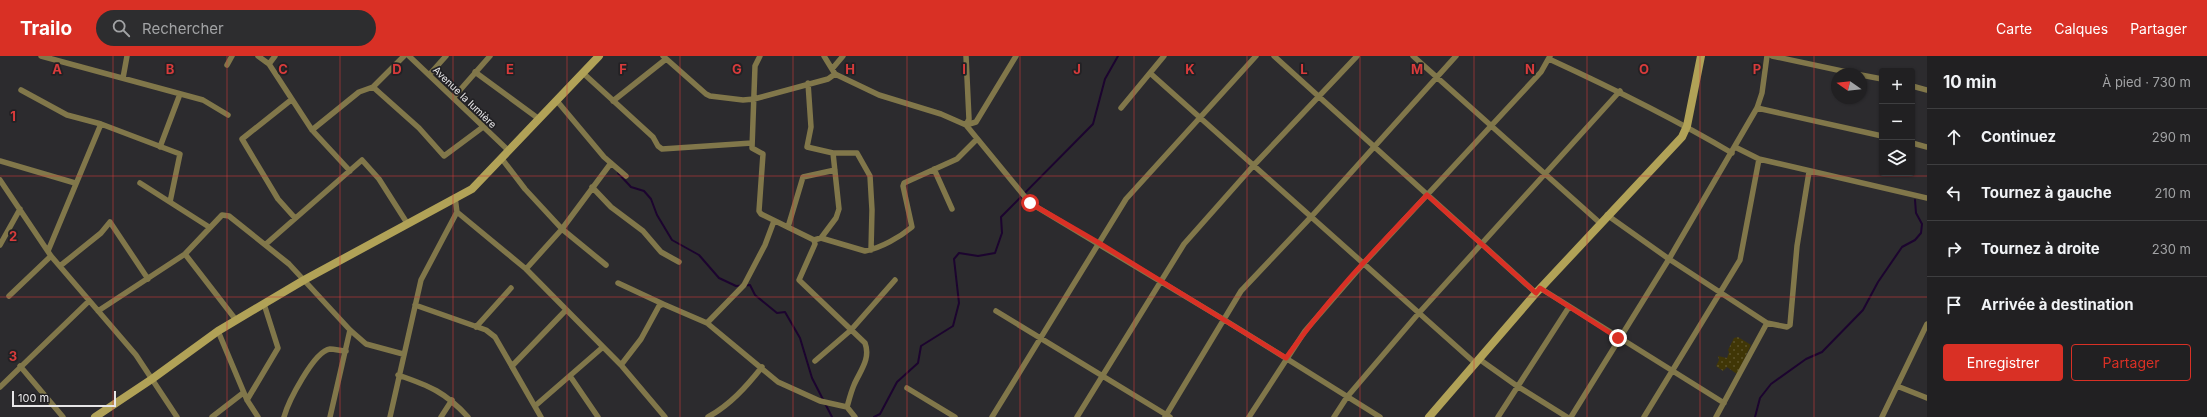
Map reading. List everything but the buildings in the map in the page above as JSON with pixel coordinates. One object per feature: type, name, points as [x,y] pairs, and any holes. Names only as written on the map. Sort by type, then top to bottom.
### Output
[{"type":"street","points":[[41,56],[204,100],[228,115]]},
{"type":"street","points":[[123,78],[127,56]]},
{"type":"street","points":[[227,65],[232,56]]},
{"type":"street","points":[[258,56],[269,64],[291,100],[312,130],[350,171]]},
{"type":"street","points":[[269,64],[275,56]]},
{"type":"street","points":[[312,130],[359,92],[373,87],[404,56]]},
{"type":"street","name":"Avenue la lumière","points":[[409,56],[509,151]]},
{"type":"street","points":[[429,75],[446,56]]},
{"type":"street","points":[[453,98],[490,56]]},
{"type":"street","points":[[95,417],[236,320],[304,280],[472,189],[599,56]]},
{"type":"street","points":[[760,56],[755,66],[752,143],[752,148],[763,154],[759,211],[761,214],[774,221],[818,239],[865,250],[871,250],[912,227],[903,186],[904,183],[957,159],[977,139]]},
{"type":"street","points":[[824,56],[834,71],[879,95],[941,114],[966,125],[1023,197],[1030,203],[1161,280],[1380,417]]},
{"type":"street","points":[[613,101],[665,58],[706,94],[743,100],[754,99],[808,83],[828,79],[843,56]]},
{"type":"street","points":[[966,56],[969,119],[966,125]]},
{"type":"street","points":[[966,125],[976,122],[1016,56]]},
{"type":"street","points":[[1121,108],[1164,56]]},
{"type":"street","points":[[992,417],[1126,199],[1256,56]]},
{"type":"street","points":[[1274,56],[1482,245],[1538,291],[1569,307],[1724,402]]},
{"type":"street","points":[[1077,417],[1184,244],[1254,165],[1357,56]]},
{"type":"street","points":[[1413,56],[1544,175],[1600,223]]},
{"type":"street","points":[[996,311],[1167,416],[1223,318],[1241,291],[1311,217],[1373,146],[1456,56]]},
{"type":"street","points":[[1429,417],[1607,214],[1682,137],[1687,126],[1702,56]]},
{"type":"street","points":[[1571,417],[1618,338],[1669,259],[1757,108],[1762,93],[1767,56]]},
{"type":"street","points":[[1772,56],[1831,69]]},
{"type":"street","points":[[1249,417],[1305,331],[1364,263],[1541,72],[1549,58],[1620,91],[1687,126],[1732,153]]},
{"type":"street","points":[[475,72],[539,119]]},
{"type":"street","points":[[583,73],[653,137],[658,146],[662,149],[752,143]]},
{"type":"street","points":[[1150,73],[1202,117],[1311,217],[1364,263],[1418,314],[1477,361],[1567,417]]},
{"type":"street","points":[[1867,76],[1879,79]]},
{"type":"street","points":[[808,83],[811,127],[807,147],[833,153],[857,153],[870,176],[872,210],[871,250]]},
{"type":"street","points":[[373,87],[418,128],[444,156],[483,127]]},
{"type":"street","points":[[1915,87],[1927,90]]},
{"type":"street","points":[[21,90],[67,115],[100,124],[180,154],[170,202]]},
{"type":"street","points":[[1334,417],[1346,397],[1418,314],[1620,91]]},
{"type":"street","points":[[160,147],[180,94]]},
{"type":"street","points":[[291,100],[242,139],[278,199],[295,218]]},
{"type":"street","points":[[557,101],[611,163],[626,176]]},
{"type":"street","points":[[1757,108],[1879,135]]},
{"type":"street","points":[[9,296],[50,254],[75,183],[100,124]]},
{"type":"street","points":[[1915,144],[1927,147]]},
{"type":"street","points":[[1735,147],[1759,158],[1809,172],[1927,198]]},
{"type":"street","points":[[833,153],[839,208],[836,218],[815,244],[799,276],[799,280],[864,343],[867,350],[866,363],[854,386],[847,407]]},
{"type":"street","points":[[1644,417],[1740,260],[1759,158]]},
{"type":"street","points":[[502,159],[525,189],[562,229],[606,265]]},
{"type":"street","points":[[0,160],[75,183]]},
{"type":"street","points":[[266,244],[362,160],[379,179],[407,223]]},
{"type":"street","points":[[526,269],[562,229],[592,186],[611,163]]},
{"type":"street","points":[[934,169],[952,209]]},
{"type":"street","points":[[788,227],[803,177],[835,170]]},
{"type":"street","points":[[1607,214],[1669,259],[1767,323],[1787,327],[1790,325],[1797,246],[1809,172]]},
{"type":"street","points":[[0,180],[50,254],[136,355],[177,417]]},
{"type":"street","points":[[140,183],[209,227]]},
{"type":"street","points":[[592,186],[611,207],[643,231],[661,252],[679,262]]},
{"type":"street","points":[[390,417],[398,376],[421,280],[457,212],[455,197]]},
{"type":"street","points":[[0,245],[20,209]]},
{"type":"street","points":[[457,212],[526,269],[621,365],[665,417]]},
{"type":"street","points":[[98,311],[185,254],[222,215],[228,216],[290,264],[350,330],[366,344],[403,354]]},
{"type":"street","points":[[707,323],[744,285],[765,245],[774,221]]},
{"type":"street","points":[[60,266],[101,233],[110,222],[148,279]]},
{"type":"street","points":[[185,254],[236,320]]},
{"type":"street","points":[[815,361],[851,330],[895,280]]},
{"type":"street","points":[[618,283],[707,323],[762,367],[778,382],[799,393],[820,401],[847,407],[855,417]]},
{"type":"street","points":[[476,326],[511,288]]},
{"type":"street","points":[[0,387],[20,366],[89,301]]},
{"type":"street","points":[[247,400],[278,348],[264,304]]},
{"type":"street","points":[[621,365],[641,339],[659,306],[663,304]]},
{"type":"street","points":[[415,305],[476,326],[486,330],[495,337],[541,417]]},
{"type":"street","points":[[1498,417],[1569,307]]},
{"type":"street","points":[[512,366],[566,310]]},
{"type":"street","points":[[1716,417],[1767,323]]},
{"type":"street","points":[[1882,417],[1927,324]]},
{"type":"street","points":[[330,417],[350,330]]},
{"type":"street","points":[[218,331],[243,393],[258,417]]},
{"type":"street","points":[[535,406],[603,348]]},
{"type":"street","points":[[284,417],[287,406],[305,374],[324,352],[330,349],[346,352]]},
{"type":"street","points":[[20,366],[63,417]]},
{"type":"street","points":[[708,417],[720,410],[745,388],[762,367]]},
{"type":"street","points":[[398,376],[430,386],[452,400],[468,417]]},
{"type":"street","points":[[570,376],[598,417]]},
{"type":"street","points":[[1897,386],[1927,398]]},
{"type":"street","points":[[907,388],[956,417]]},
{"type":"street","points":[[212,417],[243,393]]},
{"type":"street","points":[[441,417],[452,400]]},
{"type":"street","points":[[720,410],[722,417]]},
{"type":"shaded area","points":[[1738,337],[1751,345],[1737,374],[1727,367],[1723,371],[1716,366],[1719,360],[1718,356],[1727,358],[1729,352],[1728,350],[1734,338]]},
{"type":"waterway","points":[[874,417],[880,414],[897,382],[918,363],[921,346],[953,326],[959,303],[954,259],[959,253],[978,256],[995,253],[1002,233],[1001,217],[1093,124],[1105,79],[1118,56]]},
{"type":"waterway","points":[[618,173],[631,187],[644,191],[651,199],[657,215],[672,240],[699,255],[719,278],[736,286],[750,285],[755,295],[777,313],[785,312],[800,338],[812,378],[832,417]]},
{"type":"waterway","points":[[1755,417],[1760,398],[1771,384],[1806,359],[1822,352],[1863,310],[1878,282],[1902,247],[1915,240],[1921,233],[1922,224],[1916,213],[1915,200]]},
{"type":"route","points":[[1030,203],[1223,318],[1286,358],[1305,331],[1364,263],[1427,195],[1536,293],[1540,288],[1618,338]]}]
